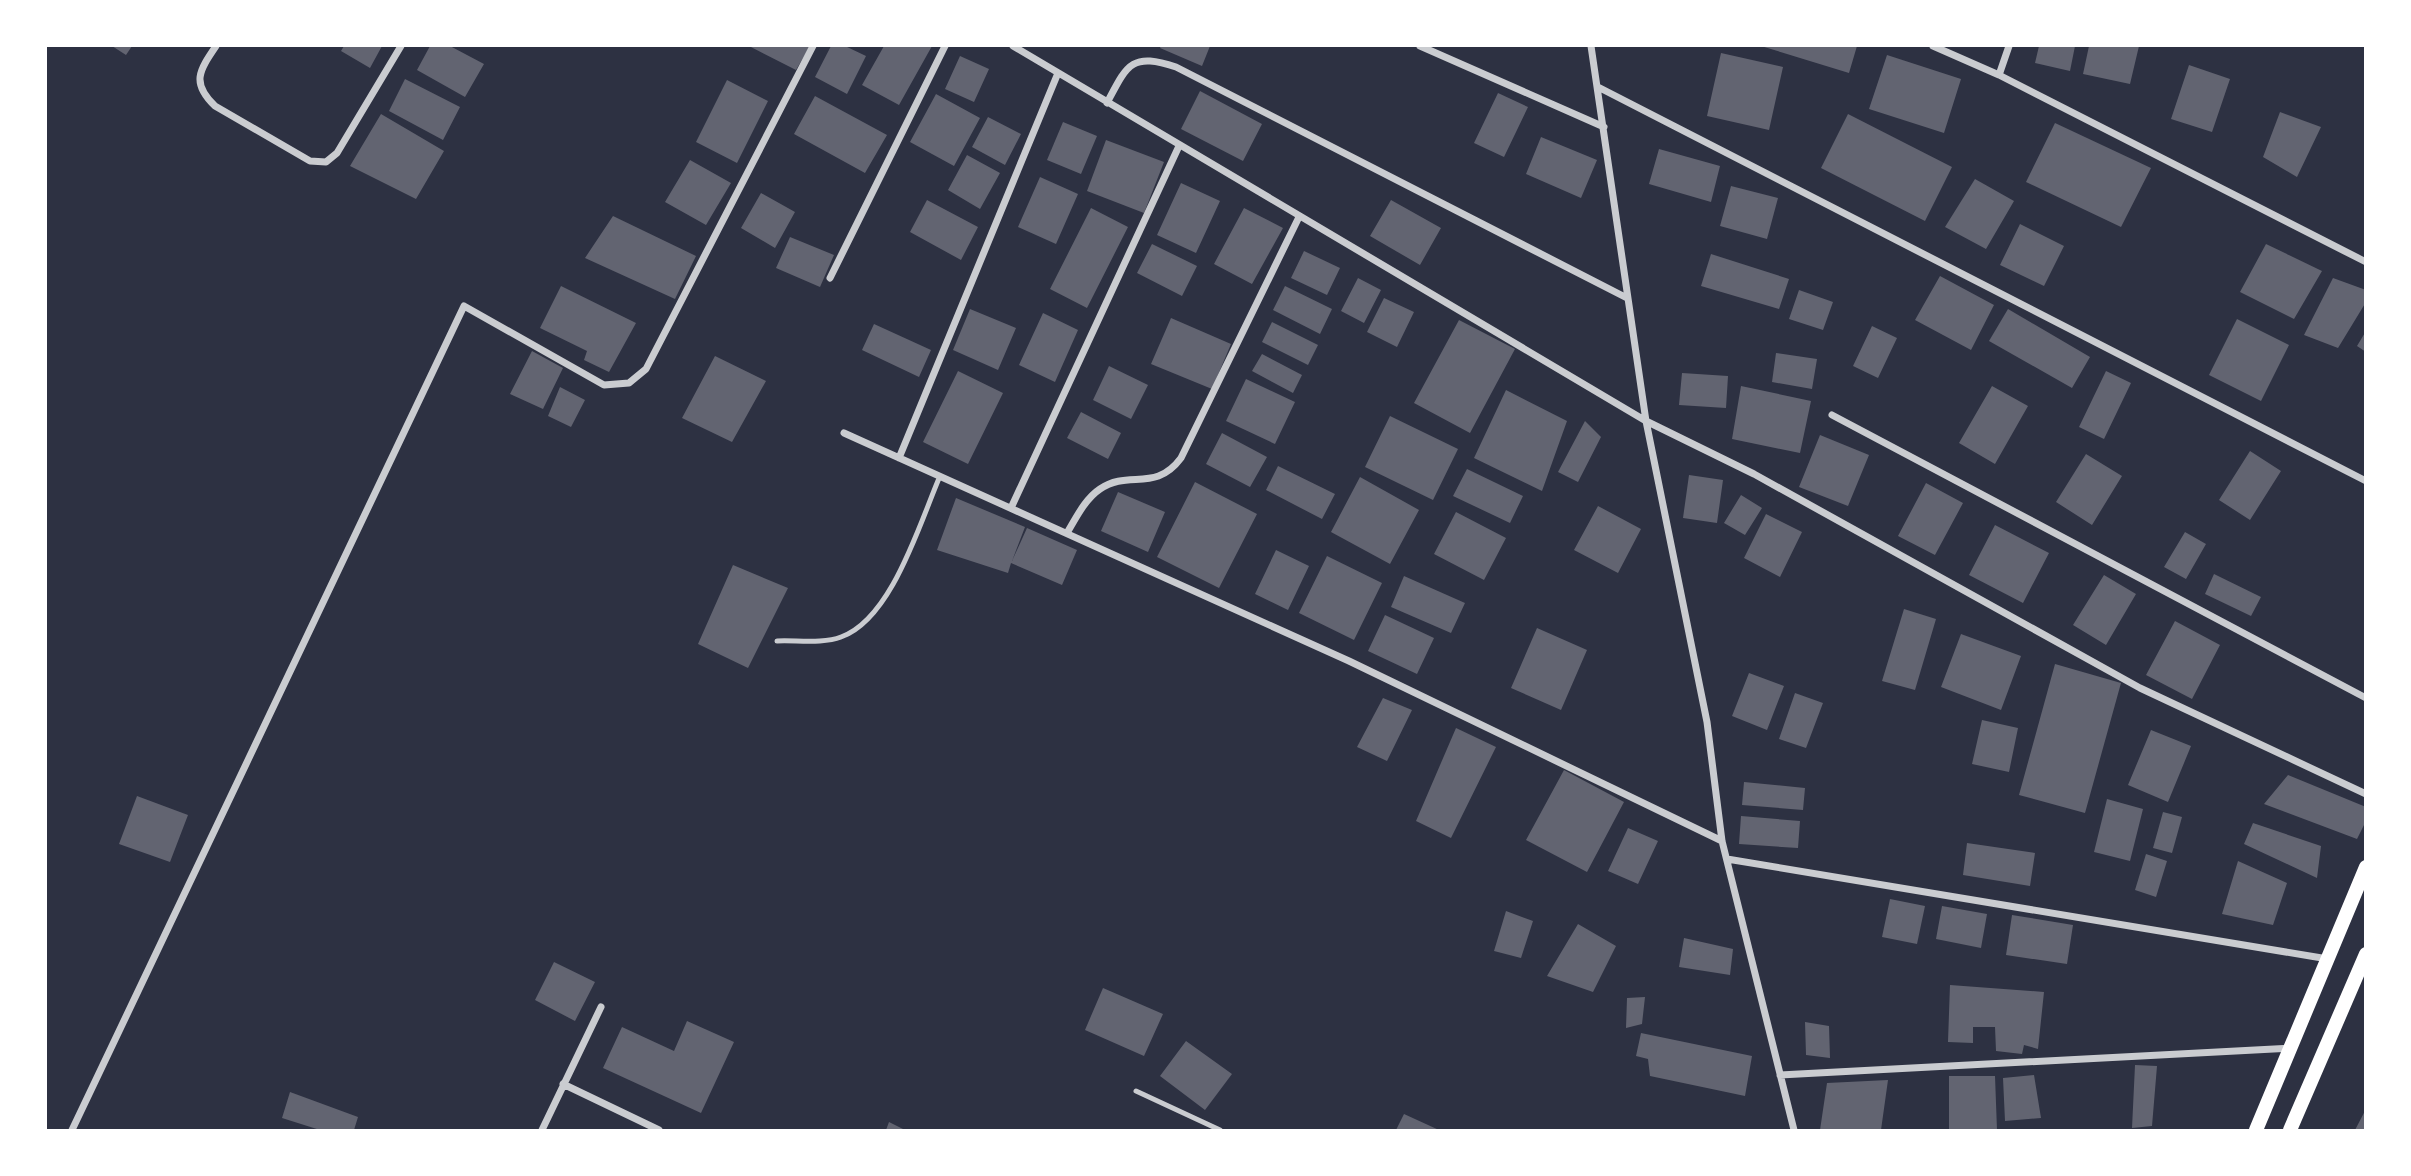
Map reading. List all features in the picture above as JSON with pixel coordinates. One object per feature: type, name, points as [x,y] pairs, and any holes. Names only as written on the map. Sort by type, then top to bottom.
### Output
[{"type":"main road","points":[[2256,1130],[2365,867]]},
{"type":"main road","points":[[2290,1130],[2365,954]]},
{"type":"street","points":[[216,46],[204,64],[199,80],[202,94],[215,106],[310,161],[326,162],[337,153],[401,46]]},
{"type":"street","points":[[72,1130],[464,306],[604,385],[629,383],[646,369],[813,46]]},
{"type":"street","points":[[830,278],[945,46]]},
{"type":"street","points":[[1013,46],[1646,421],[1754,474],[2140,688],[2365,794]]},
{"type":"street","points":[[1420,46],[1604,127]]},
{"type":"street","points":[[1591,46],[1646,421],[1707,722],[1722,841],[1794,1130]]},
{"type":"street","points":[[1933,46],[1999,75],[2365,262]]},
{"type":"street","points":[[1999,75],[2009,46]]},
{"type":"street","points":[[1107,103],[1130,64],[1141,59],[1176,67],[1628,298]]},
{"type":"street","points":[[900,458],[1058,73]]},
{"type":"street","points":[[1598,87],[2365,481]]},
{"type":"street","points":[[1011,508],[1179,146]]},
{"type":"street","points":[[1067,533],[1087,501],[1101,488],[1116,482],[1157,478],[1171,472],[1181,458],[1299,216]]},
{"type":"street","points":[[1832,415],[2365,698]]},
{"type":"street","points":[[845,433],[1349,661],[1722,841]]},
{"type":"street","points":[[1727,859],[2328,959]]},
{"type":"street","points":[[542,1130],[601,1007]]},
{"type":"street","points":[[1780,1075],[2292,1048]]},
{"type":"street","points":[[563,1084],[659,1130]]},
{"type":"lane","points":[[777,641],[840,638],[853,630],[881,604],[940,477]]},
{"type":"lane","points":[[1136,1091],[1220,1130]]},
{"type":"building","points":[[112,46],[132,46],[126,55]]},
{"type":"building","points":[[344,46],[382,46],[370,68],[341,51]]},
{"type":"building","points":[[430,46],[450,46],[484,64],[465,97],[417,70]]},
{"type":"building","points":[[749,46],[810,46],[796,70]]},
{"type":"building","points":[[831,46],[845,46],[866,56],[847,94],[815,77]]},
{"type":"building","points":[[884,46],[932,46],[899,105],[862,85]]},
{"type":"building","points":[[1210,46],[1202,66],[1160,48]]},
{"type":"building","points":[[1761,46],[1857,46],[1849,73]]},
{"type":"building","points":[[2039,46],[2075,46],[2070,71],[2035,63]]},
{"type":"building","points":[[2089,46],[2139,46],[2130,84],[2083,74]]},
{"type":"building","points":[[1721,53],[1783,67],[1769,130],[1707,116]]},
{"type":"building","points":[[1887,55],[1961,79],[1944,133],[1869,109]]},
{"type":"building","points":[[960,56],[989,69],[974,102],[945,89]]},
{"type":"building","points":[[2189,65],[2230,79],[2212,132],[2171,119]]},
{"type":"building","points":[[405,79],[460,107],[443,140],[389,111]]},
{"type":"building","points":[[727,80],[768,101],[737,163],[696,142]]},
{"type":"building","points":[[1200,91],[1262,124],[1243,161],[1181,129]]},
{"type":"building","points":[[1498,93],[1528,107],[1504,157],[1474,143]]},
{"type":"building","points":[[936,94],[980,118],[954,166],[910,142]]},
{"type":"building","points":[[815,96],[887,135],[865,173],[794,134]]},
{"type":"building","points":[[2280,112],[2321,127],[2297,177],[2263,157]]},
{"type":"building","points":[[381,114],[444,151],[416,199],[350,166]]},
{"type":"building","points":[[1848,114],[1952,167],[1925,221],[1821,168]]},
{"type":"building","points":[[988,117],[1021,134],[1005,165],[972,147]]},
{"type":"building","points":[[1063,122],[1097,136],[1081,174],[1047,160]]},
{"type":"building","points":[[2055,123],[2151,168],[2121,227],[2026,182]]},
{"type":"building","points":[[1541,137],[1597,160],[1581,198],[1526,174]]},
{"type":"building","points":[[1106,140],[1164,162],[1144,213],[1087,191]]},
{"type":"building","points":[[1659,149],[1720,166],[1711,202],[1649,184]]},
{"type":"building","points":[[967,155],[1000,173],[980,209],[948,190]]},
{"type":"building","points":[[690,160],[731,183],[706,225],[665,202]]},
{"type":"building","points":[[1040,177],[1078,194],[1056,244],[1018,227]]},
{"type":"building","points":[[1975,179],[2014,201],[1986,249],[1945,227]]},
{"type":"building","points":[[1181,183],[1220,201],[1196,253],[1157,235]]},
{"type":"building","points":[[1731,186],[1778,198],[1767,239],[1720,226]]},
{"type":"building","points":[[761,193],[795,212],[775,248],[741,228]]},
{"type":"building","points":[[927,200],[978,227],[961,260],[910,232]]},
{"type":"building","points":[[1391,200],[1441,228],[1420,265],[1370,236]]},
{"type":"building","points":[[1091,208],[1128,227],[1087,308],[1050,289]]},
{"type":"building","points":[[1244,208],[1283,228],[1252,284],[1214,264]]},
{"type":"building","points":[[613,216],[696,256],[675,299],[585,258]]},
{"type":"building","points":[[2020,224],[2064,246],[2044,286],[2000,265]]},
{"type":"building","points":[[790,237],[834,255],[820,287],[776,268]]},
{"type":"building","points":[[1152,244],[1197,266],[1182,296],[1137,273]]},
{"type":"building","points":[[2266,244],[2322,271],[2294,319],[2240,292]]},
{"type":"building","points":[[1304,251],[1340,268],[1327,295],[1291,278]]},
{"type":"building","points":[[1711,254],[1789,279],[1779,309],[1701,286]]},
{"type":"building","points":[[1940,276],[1994,305],[1971,350],[1915,320]]},
{"type":"building","points":[[1358,278],[1381,290],[1364,323],[1341,311]]},
{"type":"building","points":[[2333,278],[2366,290],[2366,302],[2338,348],[2304,335]]},
{"type":"building","points":[[561,286],[636,323],[609,372],[584,360],[587,351],[540,328]]},
{"type":"building","points":[[1285,286],[1332,309],[1320,334],[1273,310]]},
{"type":"building","points":[[1799,290],[1833,302],[1823,330],[1789,319]]},
{"type":"building","points":[[1384,298],[1414,312],[1397,347],[1367,332]]},
{"type":"building","points":[[970,309],[1016,328],[998,370],[953,350]]},
{"type":"building","points":[[2008,309],[2090,357],[2072,388],[1989,341]]},
{"type":"building","points":[[1043,313],[1078,330],[1055,382],[1019,365]]},
{"type":"building","points":[[1171,318],[1231,344],[1212,389],[1151,364]]},
{"type":"building","points":[[2237,319],[2289,345],[2261,401],[2209,375]]},
{"type":"building","points":[[1459,320],[1515,349],[1470,433],[1414,403]]},
{"type":"building","points":[[1272,322],[1318,345],[1308,365],[1262,342]]},
{"type":"building","points":[[874,324],[931,350],[919,377],[862,350]]},
{"type":"building","points":[[1872,326],[1897,338],[1878,378],[1853,366]]},
{"type":"building","points":[[2366,331],[2366,352],[2357,346]]},
{"type":"building","points":[[532,351],[563,368],[543,409],[510,394]]},
{"type":"building","points":[[1776,353],[1817,359],[1812,389],[1772,382]]},
{"type":"building","points":[[1262,354],[1302,375],[1293,393],[1252,371]]},
{"type":"building","points":[[715,356],[766,381],[732,442],[682,418]]},
{"type":"building","points":[[1109,366],[1148,385],[1131,419],[1093,400]]},
{"type":"building","points":[[958,371],[1003,393],[968,464],[923,442]]},
{"type":"building","points":[[2106,371],[2131,383],[2104,439],[2079,427]]},
{"type":"building","points":[[1682,373],[1728,376],[1726,408],[1679,405]]},
{"type":"building","points":[[1246,379],[1295,402],[1275,444],[1226,421]]},
{"type":"building","points":[[1741,386],[1811,401],[1800,453],[1732,439]]},
{"type":"building","points":[[1992,386],[2028,406],[1995,464],[1959,443]]},
{"type":"building","points":[[560,387],[585,400],[571,427],[548,416]]},
{"type":"building","points":[[1506,390],[1567,421],[1542,491],[1474,458]]},
{"type":"building","points":[[1081,412],[1121,433],[1108,459],[1067,438]]},
{"type":"building","points":[[1390,416],[1458,449],[1433,500],[1365,467]]},
{"type":"building","points":[[1585,421],[1601,437],[1578,482],[1558,472]]},
{"type":"building","points":[[1222,433],[1267,457],[1250,487],[1206,464]]},
{"type":"building","points":[[1820,435],[1869,455],[1848,506],[1799,487]]},
{"type":"building","points":[[2250,451],[2281,471],[2250,520],[2219,500]]},
{"type":"building","points":[[2086,454],[2122,476],[2092,525],[2056,502]]},
{"type":"building","points":[[1278,466],[1335,494],[1322,519],[1266,490]]},
{"type":"building","points":[[1467,469],[1523,496],[1510,523],[1453,496]]},
{"type":"building","points":[[1689,475],[1723,480],[1717,523],[1683,518]]},
{"type":"building","points":[[1360,477],[1419,510],[1390,564],[1331,532]]},
{"type":"building","points":[[1195,482],[1257,514],[1219,588],[1157,557]]},
{"type":"building","points":[[1926,483],[1963,503],[1935,555],[1898,536]]},
{"type":"building","points":[[1118,492],[1165,512],[1148,552],[1101,531]]},
{"type":"building","points":[[1741,495],[1762,508],[1745,535],[1724,523]]},
{"type":"building","points":[[956,498],[1025,527],[1012,561],[1027,528],[1077,550],[1062,585],[1011,563],[1008,573],[937,550]]},
{"type":"building","points":[[1598,506],[1641,529],[1618,573],[1574,550]]},
{"type":"building","points":[[1456,512],[1506,538],[1484,580],[1434,554]]},
{"type":"building","points":[[1766,514],[1802,532],[1780,577],[1744,558]]},
{"type":"building","points":[[1995,525],[2049,553],[2023,603],[1969,575]]},
{"type":"building","points":[[2185,532],[2206,544],[2186,579],[2164,567]]},
{"type":"building","points":[[1276,550],[1309,566],[1288,610],[1255,594]]},
{"type":"building","points":[[1327,556],[1382,583],[1354,640],[1299,613]]},
{"type":"building","points":[[733,565],[788,588],[748,668],[698,644]]},
{"type":"building","points":[[2214,574],[2261,597],[2251,616],[2205,594]]},
{"type":"building","points":[[2104,575],[2136,594],[2106,645],[2073,625]]},
{"type":"building","points":[[1404,576],[1465,603],[1451,633],[1391,607]]},
{"type":"building","points":[[1904,609],[1936,619],[1915,690],[1882,681]]},
{"type":"building","points":[[1385,615],[1434,638],[1417,674],[1368,651]]},
{"type":"building","points":[[2175,621],[2220,645],[2192,699],[2146,675]]},
{"type":"building","points":[[1537,628],[1587,650],[1561,710],[1511,688]]},
{"type":"building","points":[[1961,634],[2021,656],[2001,710],[1941,687]]},
{"type":"building","points":[[2055,664],[2121,683],[2085,813],[2019,795]]},
{"type":"building","points":[[1749,673],[1784,686],[1767,730],[1732,716]]},
{"type":"building","points":[[1795,693],[1823,703],[1806,748],[1779,739]]},
{"type":"building","points":[[1383,698],[1412,710],[1387,761],[1357,747]]},
{"type":"building","points":[[1982,720],[2018,728],[2009,772],[1972,764]]},
{"type":"building","points":[[1456,728],[1496,747],[1451,838],[1416,821]]},
{"type":"building","points":[[2151,730],[2191,746],[2168,802],[2128,785]]},
{"type":"building","points":[[1564,770],[1624,802],[1587,872],[1526,840]]},
{"type":"building","points":[[2288,775],[2366,807],[2366,821],[2357,839],[2264,804]]},
{"type":"building","points":[[1744,782],[1805,788],[1803,810],[1742,805]]},
{"type":"building","points":[[137,796],[188,815],[170,862],[119,844]]},
{"type":"building","points":[[2107,799],[2143,809],[2130,861],[2094,852]]},
{"type":"building","points":[[2163,812],[2182,817],[2172,853],[2153,848]]},
{"type":"building","points":[[1741,816],[1800,821],[1798,848],[1739,844]]},
{"type":"building","points":[[2253,823],[2321,846],[2317,878],[2244,844]]},
{"type":"building","points":[[1628,828],[1658,841],[1638,884],[1608,871]]},
{"type":"building","points":[[1967,843],[2035,853],[2030,886],[1963,875]]},
{"type":"building","points":[[2146,854],[2167,861],[2156,897],[2135,890]]},
{"type":"building","points":[[2238,861],[2287,883],[2273,925],[2222,914]]},
{"type":"building","points":[[1890,899],[1925,906],[1917,944],[1882,937]]},
{"type":"building","points":[[1942,906],[1987,914],[1981,948],[1936,939]]},
{"type":"building","points":[[1506,911],[1533,921],[1521,958],[1494,951]]},
{"type":"building","points":[[2012,915],[2073,925],[2067,964],[2006,955]]},
{"type":"building","points":[[1578,924],[1616,946],[1593,992],[1547,976]]},
{"type":"building","points":[[1684,938],[1733,949],[1730,975],[1679,967]]},
{"type":"building","points":[[554,962],[595,982],[575,1021],[535,1000]]},
{"type":"building","points":[[1950,985],[2044,992],[2038,1049],[2024,1045],[2022,1054],[1996,1051],[1995,1027],[1973,1027],[1973,1043],[1948,1042]]},
{"type":"building","points":[[1103,988],[1163,1014],[1144,1056],[1085,1030]]},
{"type":"building","points":[[1645,997],[1642,1024],[1626,1028],[1627,998]]},
{"type":"building","points":[[687,1021],[734,1042],[701,1113],[603,1068],[622,1027],[674,1051]]},
{"type":"building","points":[[1805,1022],[1829,1026],[1830,1058],[1806,1055]]},
{"type":"building","points":[[1641,1033],[1752,1056],[1745,1096],[1650,1076],[1648,1059],[1636,1056]]},
{"type":"building","points":[[1186,1041],[1232,1074],[1205,1110],[1160,1076]]},
{"type":"building","points":[[2135,1065],[2157,1066],[2152,1126],[2132,1128]]},
{"type":"building","points":[[2034,1075],[2041,1118],[2005,1121],[2003,1078]]},
{"type":"building","points":[[1949,1076],[1995,1076],[1997,1130],[1949,1130]]},
{"type":"building","points":[[1888,1080],[1881,1130],[1820,1130],[1827,1083]]},
{"type":"building","points":[[290,1092],[358,1117],[354,1130],[320,1130],[282,1118]]},
{"type":"building","points":[[2366,1109],[2366,1130],[2355,1130]]},
{"type":"building","points":[[1404,1114],[1439,1130],[1396,1130]]},
{"type":"building","points":[[889,1122],[905,1130],[886,1130]]}]
